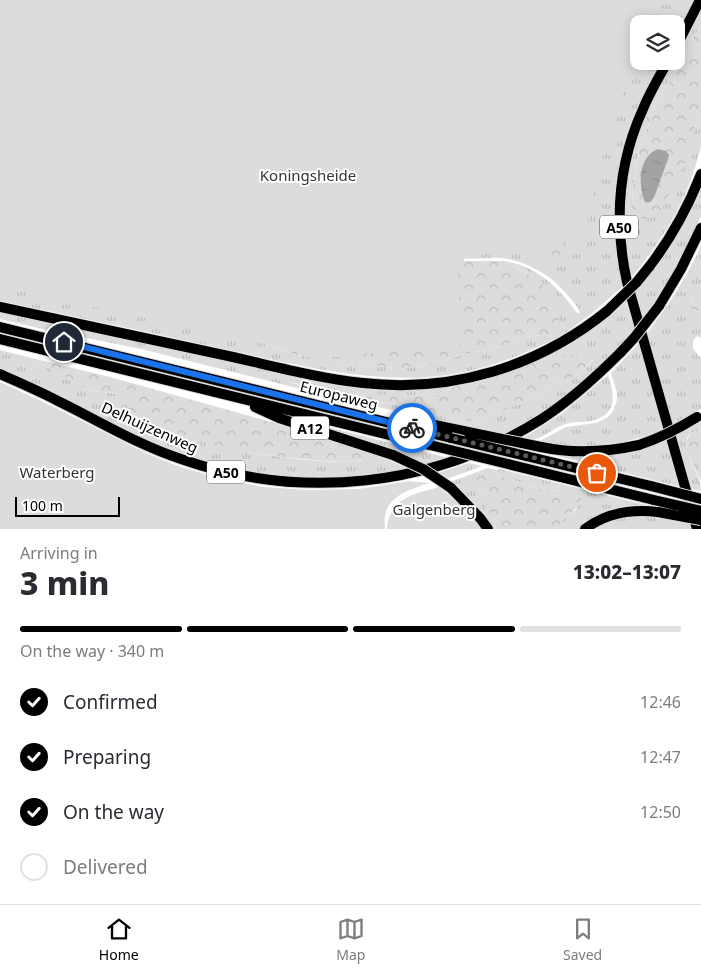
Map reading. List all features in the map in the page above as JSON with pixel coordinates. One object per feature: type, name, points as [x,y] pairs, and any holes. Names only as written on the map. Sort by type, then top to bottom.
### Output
[{"type":"highway","points":[[685,32],[700,0]]},
{"type":"highway","name":"A50","points":[[663,70],[643,108],[631,139],[623,172],[619,225],[626,282],[698,529]]},
{"type":"highway","points":[[0,307],[309,374],[363,383],[403,386],[458,381],[520,363],[544,352],[563,342],[607,311],[632,288],[669,240],[679,224],[701,174]]},
{"type":"highway","name":"Delhuijzenweg","points":[[0,374],[136,440],[179,459],[218,471],[286,482],[324,483],[378,479],[409,473],[454,460],[496,443],[540,420],[590,382],[634,338],[659,306],[681,269],[701,228]]},
{"type":"highway","name":"Europaweg","points":[[0,327],[701,499]]},
{"type":"highway","name":"Europaweg","points":[[0,339],[701,511]]},
{"type":"highway","name":"A12","points":[[229,395],[279,418],[393,455],[423,469],[451,488],[488,529]]},
{"type":"highway","name":"A12","points":[[362,416],[420,422],[554,450],[586,452],[617,449],[651,441],[676,430],[699,416]]},
{"type":"highway","points":[[585,529],[597,521],[616,514],[640,511],[658,512],[701,520]]},
{"type":"green space","name":"Koningsheide","points":[[0,0],[658,0],[652,15],[630,15],[630,70],[632,70],[600,164],[584,240],[480,254],[466,253],[463,264],[457,267],[462,344],[323,358],[0,287]]},
{"type":"green space","points":[[651,0],[696,0],[685,22],[685,15],[645,15]]},
{"type":"green space","points":[[701,8],[701,24],[685,53],[685,38]]},
{"type":"green space","points":[[701,24],[701,114],[694,129],[688,156],[662,209],[653,217],[642,219],[635,215],[632,201],[639,151],[655,106],[675,70],[685,70],[685,53]]},
{"type":"green space","points":[[630,53],[630,70],[660,70],[619,171],[615,226],[618,262],[623,286],[595,311],[568,331],[553,314],[549,300],[532,277],[505,261],[537,273],[555,287],[577,313],[580,313],[571,299],[551,279],[527,265],[509,259],[461,258],[461,250],[559,238]]},
{"type":"green space","points":[[668,70],[675,70],[655,106],[639,151],[632,201],[635,215],[694,129],[701,114],[701,145],[690,183],[676,213],[650,254],[630,279],[626,260],[623,207],[632,152],[647,109]]},
{"type":"green space","points":[[701,186],[701,216],[689,246],[657,300],[641,322],[633,293],[672,243],[688,215]]},
{"type":"green space","points":[[559,238],[567,250],[561,264],[553,266],[523,244]]},
{"type":"green space","points":[[701,246],[701,284],[691,300],[696,312],[701,312],[701,338],[698,336],[693,341],[693,349],[701,358],[701,409],[672,426],[645,336],[676,292]]},
{"type":"green space","points":[[457,260],[505,261],[532,277],[542,285],[548,294],[553,314],[568,331],[555,339],[548,336],[532,336],[500,347],[405,368],[359,364],[344,365],[340,357],[297,355],[267,344]]},
{"type":"green space","points":[[701,284],[701,312],[691,309],[690,305],[693,296]]},
{"type":"green space","points":[[0,285],[266,344],[297,355],[340,357],[344,365],[413,367],[500,347],[532,336],[548,336],[555,339],[515,357],[473,370],[441,376],[376,377],[311,368],[0,301]]},
{"type":"green space","points":[[626,300],[635,329],[605,360],[558,401],[504,435],[333,397],[141,349],[0,319],[0,312],[347,386],[402,390],[457,386],[440,393],[381,395],[355,393],[284,381],[365,400],[476,422],[537,396],[555,384],[571,378],[582,371],[593,360],[587,355],[549,355],[589,329]]},
{"type":"green space","points":[[639,343],[664,430],[632,440],[602,445],[571,446],[538,442],[566,427],[596,423],[608,417],[613,411],[617,400],[617,393],[611,373]]},
{"type":"green space","points":[[0,350],[28,357],[91,391],[120,394],[127,405],[141,418],[182,435],[252,453],[296,459],[332,462],[360,461],[374,454],[409,469],[377,475],[329,478],[286,477],[238,471],[194,459],[160,446],[0,369]]},
{"type":"green space","points":[[549,355],[587,355],[593,359],[582,371],[571,378],[555,384],[537,396],[476,422],[365,400],[283,380],[288,378],[355,393],[413,395],[440,393],[457,386],[503,374]]},
{"type":"green space","points":[[28,357],[110,377],[282,425],[374,454],[371,458],[364,460],[328,461],[270,456],[204,442],[183,436],[143,419],[129,408],[120,394],[91,391]]},
{"type":"green space","points":[[608,375],[613,397],[610,410],[606,415],[590,421],[560,426],[538,438],[523,438],[561,414]]},
{"type":"green space","name":"Waterberg","points":[[0,382],[148,454],[178,466],[221,479],[264,487],[307,490],[358,489],[409,481],[429,483],[402,494],[391,503],[385,516],[385,529],[0,529]]},
{"type":"green space","points":[[302,420],[448,458],[423,465],[302,422]]},
{"type":"green space","points":[[701,420],[701,429],[688,435],[687,444],[689,458],[698,477],[701,491],[690,489],[674,435]]},
{"type":"green space","points":[[701,429],[701,481],[687,453],[687,441],[689,435]]},
{"type":"green space","points":[[666,438],[681,487],[542,452],[563,453]]},
{"type":"green space","points":[[469,463],[482,466],[447,479],[438,473]]},
{"type":"green space","points":[[488,468],[500,469],[646,505],[646,508],[591,521],[580,529],[556,529],[561,521],[577,509],[562,491],[542,490],[495,474],[484,475],[471,485],[483,493],[486,510],[494,516],[496,529],[493,529],[450,482]]},
{"type":"green space","points":[[495,474],[542,490],[562,491],[582,499],[582,501],[556,529],[496,529],[494,517],[486,510],[483,493],[468,482],[474,478]]},
{"type":"green space","name":"Galgenberg","points":[[439,487],[457,501],[482,529],[387,529],[392,510],[404,499]]},
{"type":"green space","points":[[646,516],[691,524],[693,529],[594,529],[619,519]]},
{"type":"water","points":[[658,149],[666,151],[669,155],[655,195],[651,201],[645,202],[641,187],[641,172],[647,158]]},
{"type":"way so far","points":[[412,428],[597,473]]},
{"type":"route","points":[[64,342],[412,428]]}]
